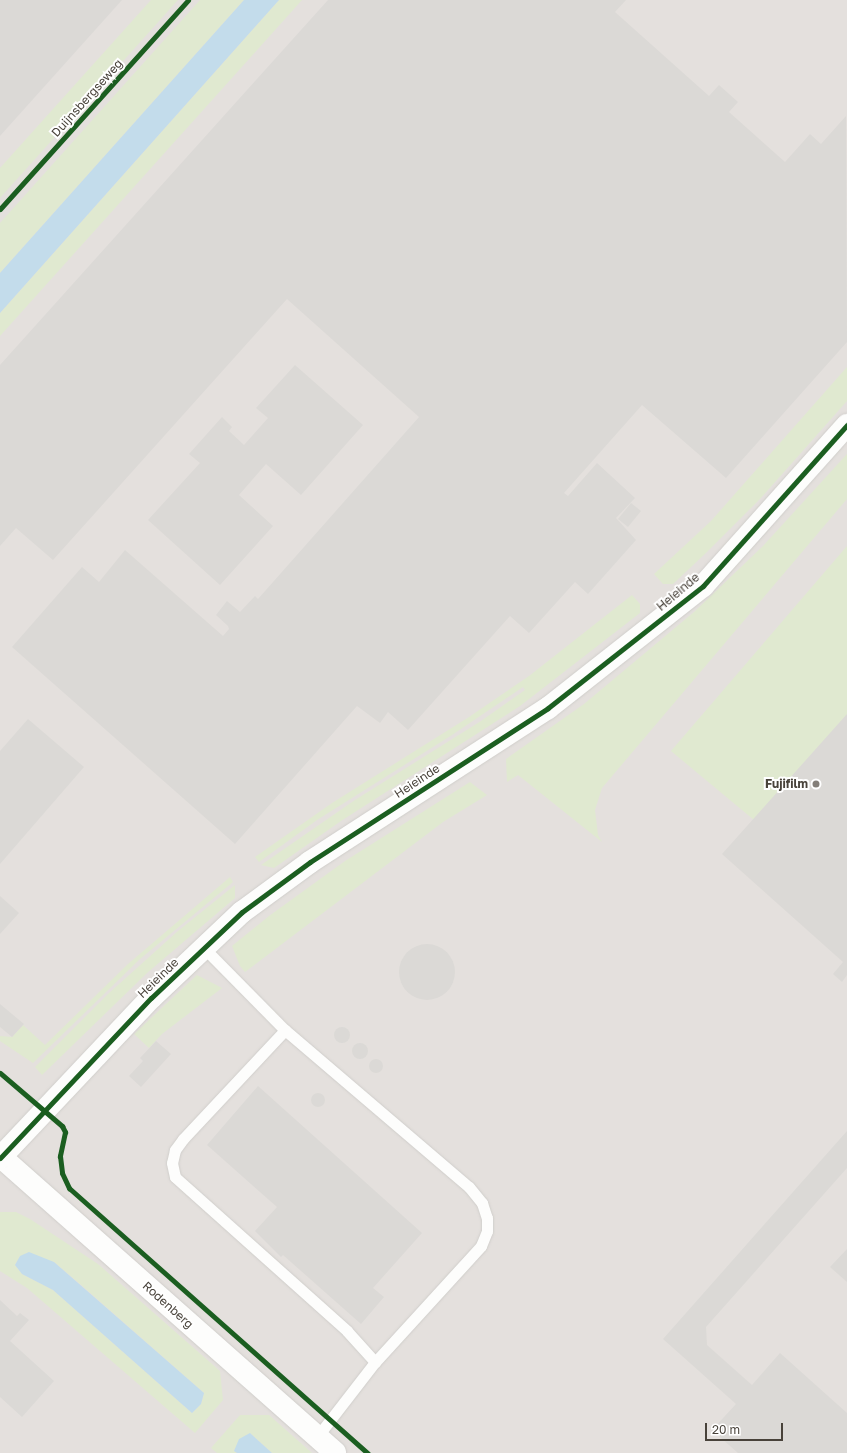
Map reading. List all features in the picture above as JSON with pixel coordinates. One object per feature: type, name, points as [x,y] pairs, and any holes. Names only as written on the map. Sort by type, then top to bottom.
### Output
[{"type":"street","name":"Heieinde","points":[[4,1148],[151,998],[242,912],[310,862],[548,708],[703,586],[847,425]]},
{"type":"street","name":"Rodenberg","points":[[4,1148],[335,1453]]},
{"type":"lane","points":[[204,948],[285,1030],[469,1187],[482,1204],[487,1218],[487,1231],[481,1246],[375,1362],[317,1437]]},
{"type":"lane","points":[[285,1030],[183,1139],[175,1150],[172,1163],[175,1177],[347,1331],[375,1362]]},
{"type":"shaded area","points":[[0,0],[847,0],[847,1453],[0,1453]]},
{"type":"green space","points":[[151,0],[178,0],[0,198],[0,168]]},
{"type":"green space","points":[[200,0],[244,0],[0,273],[0,223]]},
{"type":"green space","points":[[279,0],[302,0],[0,336],[0,313]]},
{"type":"green space","points":[[847,367],[847,401],[759,500],[707,552],[673,584],[663,584],[654,574],[711,521]]},
{"type":"green space","points":[[847,454],[847,499],[602,788],[595,810],[598,835],[602,842],[518,775],[507,782],[506,759],[584,704],[694,612],[763,546]]},
{"type":"green space","points":[[847,546],[847,715],[754,820],[671,751]]},
{"type":"green space","points":[[632,595],[640,604],[640,613],[520,706],[341,821],[274,868],[261,865],[355,800],[481,721],[525,690],[523,687],[452,735],[317,820],[259,862],[255,857],[332,803],[469,717],[529,676]]},
{"type":"green space","points":[[470,782],[487,795],[443,822],[245,972],[240,966],[232,946],[269,916],[345,861]]},
{"type":"green space","points":[[230,877],[233,882],[140,959],[33,1063],[0,1041],[0,1036],[12,1037],[23,1025],[45,1045],[128,964]]},
{"type":"green space","points":[[235,885],[235,898],[147,973],[42,1075],[35,1067],[108,994],[178,931]]},
{"type":"green space","points":[[197,975],[222,988],[162,1034],[149,1048],[134,1034]]},
{"type":"green space","points":[[0,1212],[16,1212],[30,1219],[98,1264],[220,1371],[223,1400],[195,1433],[27,1288],[0,1271]],"holes":[[[20,1256],[54,1262],[204,1393],[201,1404],[192,1413],[53,1290],[22,1274],[15,1265]]]},
{"type":"green space","points":[[240,1415],[269,1415],[312,1453],[272,1453],[250,1433],[234,1450],[237,1453],[217,1453],[211,1448]]},
{"type":"water","points":[[244,0],[279,0],[0,313],[0,273]]},
{"type":"water","points":[[29,1252],[54,1262],[204,1393],[201,1404],[192,1413],[53,1290],[22,1274],[15,1265],[20,1256]]},
{"type":"water","points":[[250,1433],[272,1453],[237,1453],[234,1451],[239,1439]]},
{"type":"building","points":[[0,0],[122,0],[0,136]]},
{"type":"building","points":[[328,0],[626,0],[615,12],[709,96],[719,85],[738,102],[729,112],[785,162],[810,134],[821,144],[846,116],[847,342],[726,478],[642,405],[564,493],[568,496],[597,463],[635,498],[616,518],[636,540],[588,594],[575,582],[529,633],[510,616],[408,730],[388,712],[380,723],[357,706],[235,844],[12,647],[82,567],[99,582],[125,550],[223,636],[229,629],[228,626],[216,615],[227,601],[240,612],[255,596],[258,599],[419,417],[287,299],[53,560],[16,528],[0,546],[0,365]]},
{"type":"building","points":[[295,365],[363,425],[301,495],[266,464],[239,495],[273,526],[220,585],[148,520],[200,463],[189,454],[222,417],[232,427],[229,431],[244,445],[268,418],[256,408]]},
{"type":"building","points":[[631,503],[641,511],[628,527],[618,519]]},
{"type":"building","name":"Fujifilm","points":[[847,714],[847,975],[842,982],[833,974],[843,962],[722,854]]},
{"type":"building","points":[[28,719],[84,767],[0,864],[0,751]]},
{"type":"building","points":[[0,896],[19,913],[0,934]]},
{"type":"building","points":[[422,944],[432,944],[447,952],[453,961],[455,972],[453,983],[447,992],[432,1000],[422,1000],[411,995],[404,988],[399,977],[399,967],[404,956],[411,949]]},
{"type":"building","points":[[0,1004],[24,1024],[12,1037],[0,1027]]},
{"type":"building","points":[[339,1027],[345,1027],[350,1032],[348,1041],[345,1043],[339,1043],[334,1038],[334,1032]]},
{"type":"building","points":[[156,1041],[171,1054],[141,1087],[129,1076],[143,1061],[140,1058]]},
{"type":"building","points":[[357,1043],[363,1043],[368,1048],[366,1057],[363,1059],[357,1059],[352,1054],[352,1048]]},
{"type":"building","points":[[373,1059],[379,1059],[383,1063],[383,1069],[379,1073],[373,1073],[369,1069],[369,1063]]},
{"type":"building","points":[[258,1086],[422,1233],[373,1288],[384,1297],[361,1324],[283,1255],[281,1257],[255,1231],[277,1207],[207,1145]]},
{"type":"building","points":[[318,1093],[323,1095],[325,1100],[323,1105],[318,1107],[313,1105],[311,1100],[313,1095]]},
{"type":"building","points":[[847,1131],[847,1168],[706,1327],[707,1345],[752,1385],[780,1353],[847,1413],[847,1453],[738,1453],[712,1430],[736,1404],[663,1339]]},
{"type":"building","points":[[847,1249],[847,1282],[830,1267]]},
{"type":"building","points":[[0,1300],[17,1316],[20,1313],[29,1320],[10,1341],[54,1381],[22,1417],[0,1397]]},
{"type":"cycle path","name":"Duijnsbergseweg","points":[[0,209],[188,0]]},
{"type":"cycle path","points":[[0,1158],[151,998],[242,912],[310,862],[548,708],[703,586],[847,425]]},
{"type":"cycle path","points":[[0,1073],[62,1126],[65,1132],[60,1156],[62,1173],[69,1188],[368,1453]]},
{"type":"place","name":"Fujifilm","points":[[816,784]]}]
